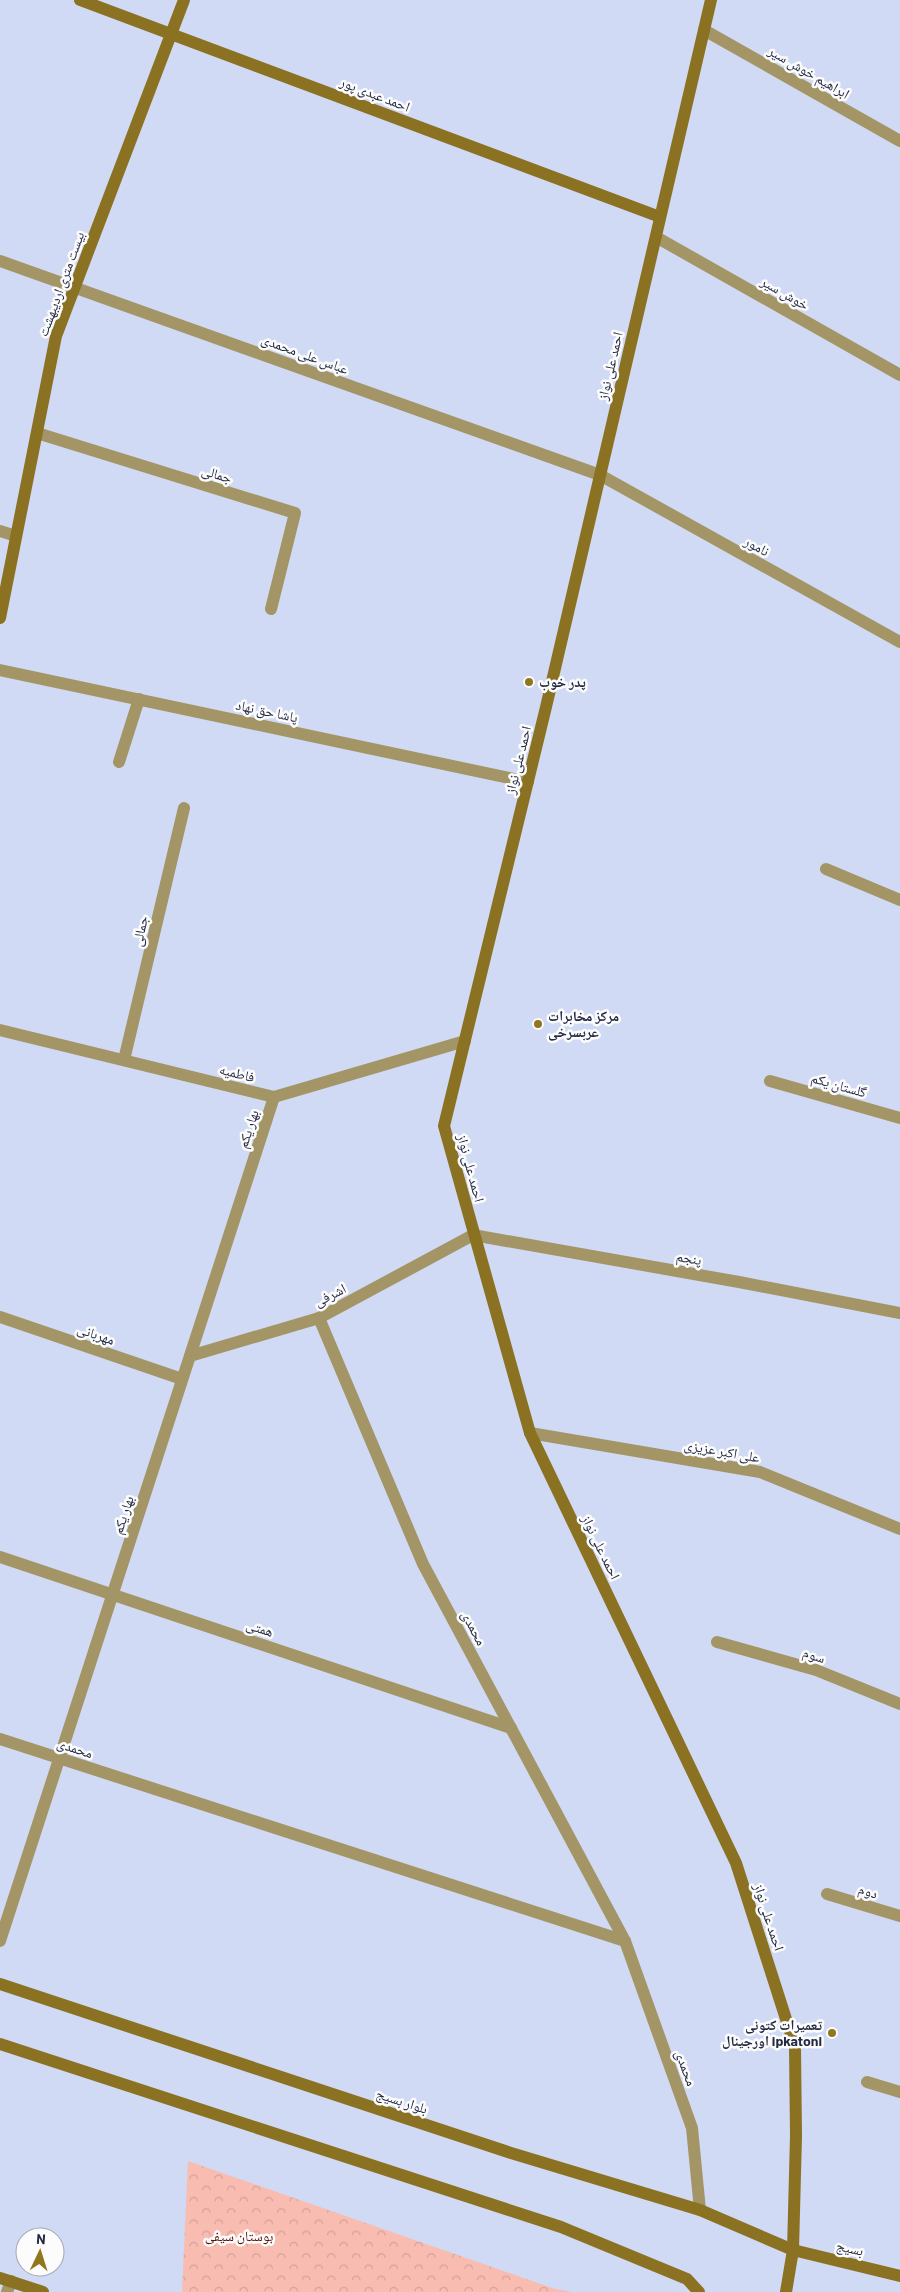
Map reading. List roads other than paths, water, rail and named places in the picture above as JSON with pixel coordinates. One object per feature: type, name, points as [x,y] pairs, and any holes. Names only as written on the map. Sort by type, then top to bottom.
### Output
[{"type":"main road","name":"احمد عبدی پور","points":[[80,0],[660,217]]},
{"type":"main road","name":"بیست متری اردیبهشت","points":[[0,618],[56,336],[173,34],[184,0]]},
{"type":"main road","name":"احمد علی نواز","points":[[711,0],[528,782],[444,1126],[530,1434],[736,1863],[795,2047],[796,2136],[792,2250],[786,2292]]},
{"type":"main road","name":"بلوار بسیج","points":[[0,1984],[511,2153],[700,2210],[792,2250]]},
{"type":"main road","points":[[0,2044],[561,2227],[687,2279],[699,2292]]},
{"type":"main road","name":"بسیج","points":[[792,2250],[900,2276]]},
{"type":"main road","points":[[6,2284],[43,2292]]},
{"type":"street","name":"ابراهیم خوش سیر","points":[[704,30],[900,141]]},
{"type":"street","name":"خوش سیر","points":[[656,237],[900,375]]},
{"type":"street","name":"عباس علی محمدی","points":[[0,261],[600,475]]},
{"type":"street","name":"جمالی","points":[[37,433],[295,514],[271,608]]},
{"type":"street","name":"نامور","points":[[600,475],[900,642]]},
{"type":"street","points":[[0,531],[16,536]]},
{"type":"street","name":"پاشا حق نهاد","points":[[0,670],[528,782]]},
{"type":"street","points":[[119,762],[139,699]]},
{"type":"street","name":"جمالی","points":[[124,1060],[184,808]]},
{"type":"street","points":[[826,869],[900,900]]},
{"type":"street","name":"فاطمیه","points":[[0,1030],[274,1097]]},
{"type":"street","points":[[274,1097],[465,1041]]},
{"type":"street","name":"گلستان یکم","points":[[770,1081],[900,1118]]},
{"type":"street","name":"بهار یکم","points":[[0,1941],[274,1097]]},
{"type":"street","name":"پنجم","points":[[473,1235],[739,1282],[900,1313]]},
{"type":"street","name":"اشرفی","points":[[190,1356],[319,1318],[473,1235]]},
{"type":"street","name":"مهربانی","points":[[0,1317],[182,1379]]},
{"type":"street","name":"محمدی","points":[[319,1318],[423,1564],[625,1941],[692,2128],[700,2210]]},
{"type":"street","name":"علی اکبر عزیزی","points":[[530,1434],[760,1472],[900,1529]]},
{"type":"street","name":"همتی","points":[[0,1557],[511,1728]]},
{"type":"street","name":"سوم","points":[[717,1642],[816,1670],[900,1704]]},
{"type":"street","name":"محمدی","points":[[0,1739],[625,1941]]},
{"type":"street","name":"دوم","points":[[827,1894],[900,1916]]},
{"type":"street","points":[[866,2082],[900,2092]]},
{"type":"place","name":"پدر خوب","points":[[529,682]]},
{"type":"place","name":"مرکز مخابرات عربسرخی","points":[[538,1024]]},
{"type":"place","name":"تعمیرات کتونی اورجینال ipkatoni","points":[[832,2033]]},
{"type":"park label","name":"بوستان سیفی","points":[[239,2236]]}]
